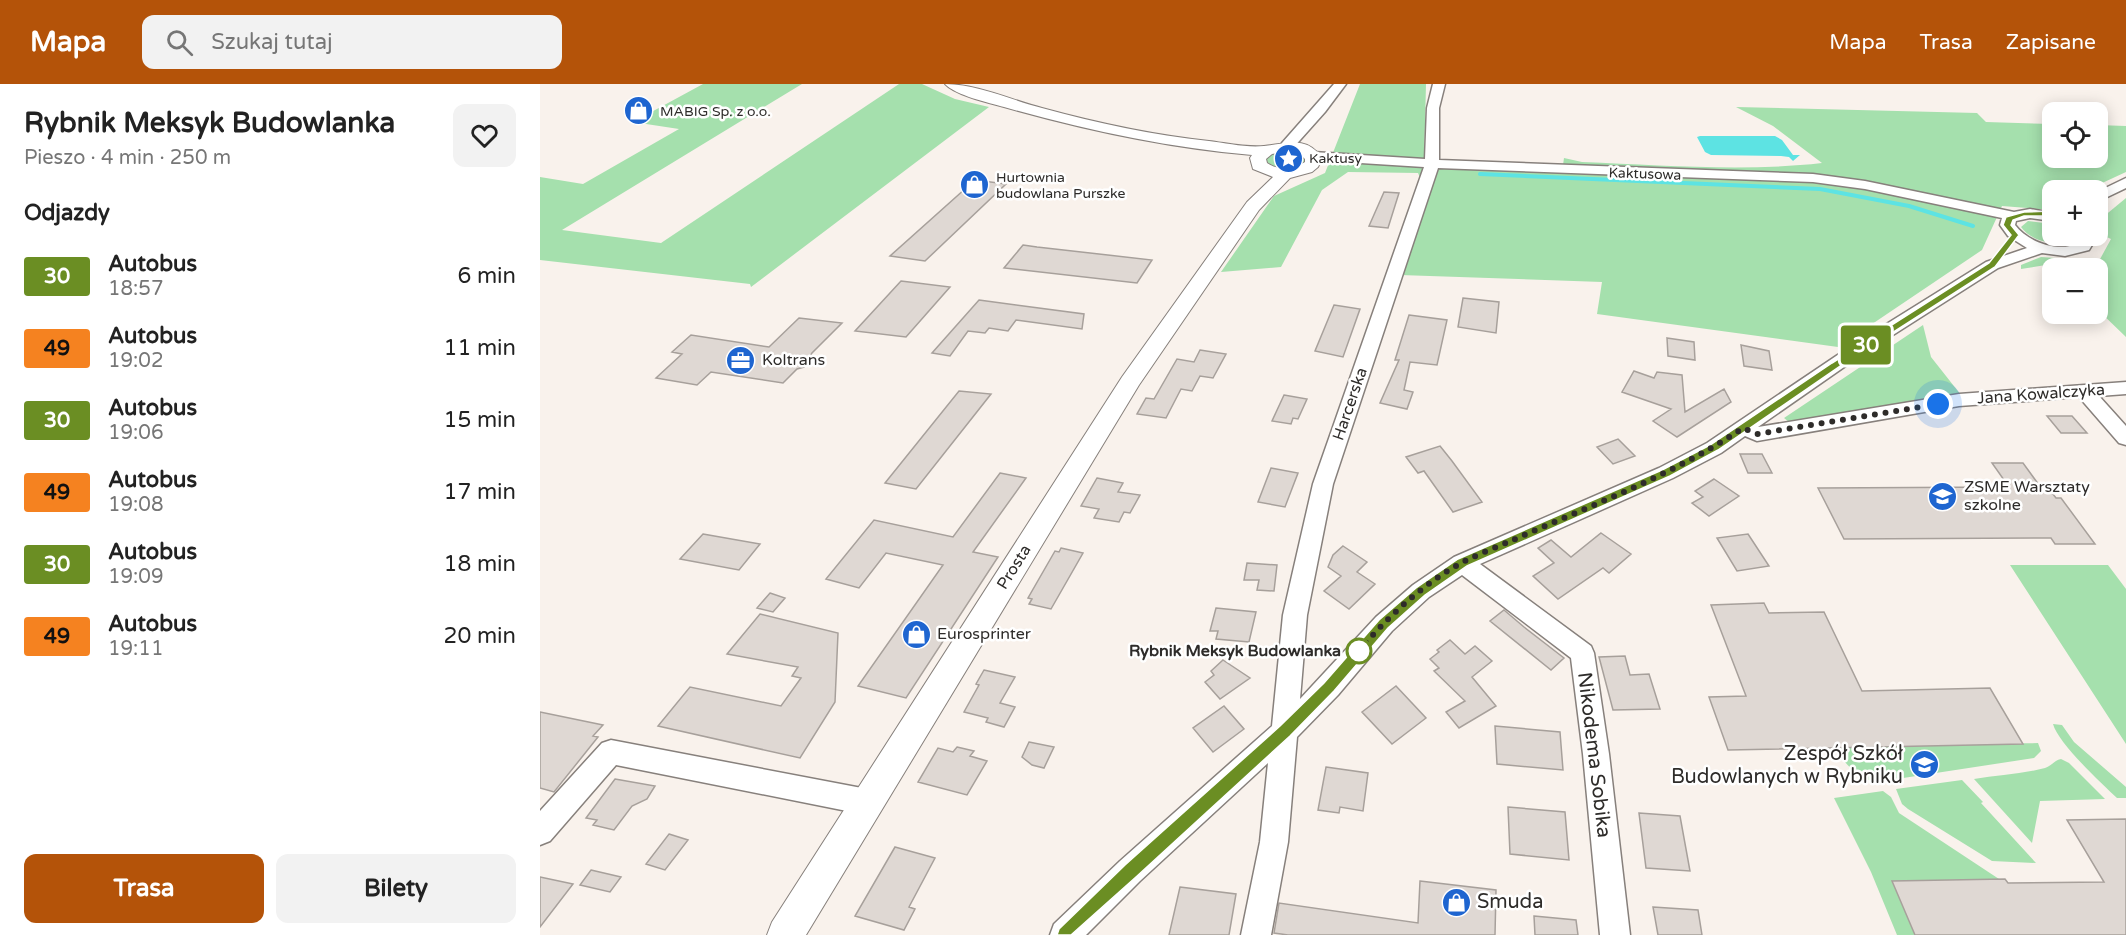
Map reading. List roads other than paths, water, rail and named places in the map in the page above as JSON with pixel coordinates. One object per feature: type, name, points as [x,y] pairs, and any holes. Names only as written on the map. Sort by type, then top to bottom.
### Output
[{"type":"main road","points":[[952,84],[992,98],[1094,126],[1263,161],[1286,174],[1304,170],[1310,156],[1287,146],[1263,161]]},
{"type":"main road","name":"Prosta","points":[[1261,195],[1263,161]]},
{"type":"main road","name":"Prosta","points":[[785,935],[1130,382],[1261,195],[1286,174]]},
{"type":"street","points":[[1287,146],[1321,110],[1340,84]]},
{"type":"street","name":"Harcerska","points":[[1256,935],[1274,842],[1295,615],[1323,484],[1419,208],[1432,163],[1432,117],[1439,84]]},
{"type":"street","points":[[1310,156],[1321,110]]},
{"type":"street","name":"Kaktusowa","points":[[1310,156],[1616,173],[1813,178],[1858,184],[1914,197],[2012,227]]},
{"type":"street","points":[[2108,193],[2126,182]]},
{"type":"street","points":[[1992,265],[2012,227],[2024,214],[2042,215]]},
{"type":"street","points":[[2012,227],[2042,248]]},
{"type":"street","points":[[1065,935],[1130,871],[1285,731],[1329,687],[1384,624],[1421,591],[1462,563],[1666,473],[1714,448],[1863,347],[1992,265],[2042,248],[2067,251],[2084,246]]},
{"type":"street","name":"Jana Kowalczyka","points":[[1743,428],[1757,434],[1959,400],[2126,388]]},
{"type":"street","points":[[2084,390],[2126,438]]},
{"type":"street","name":"Nikodema Sobika","points":[[1462,563],[1582,653],[1596,754],[1615,935]]},
{"type":"street","points":[[540,831],[611,752],[867,802]]},
{"type":"water","points":[[1775,136],[1782,140],[1793,155],[1800,155],[1793,161],[1789,157],[1781,156],[1711,155],[1705,152],[1697,137]]},
{"type":"waterway","points":[[1480,174],[1820,189],[1909,206],[1973,226]]},
{"type":"place","name":"MABIG Sp. z o.o.","points":[[639,111]]},
{"type":"place","name":"Kaktusy","points":[[1288,158]]},
{"type":"place","name":"Hurtownia budowlana Purszke","points":[[975,185]]},
{"type":"place","name":"Koltrans","points":[[741,360]]},
{"type":"place","name":"ZSME Warsztaty szkolne","points":[[1943,496]]},
{"type":"place","name":"Eurosprinter","points":[[916,634]]},
{"type":"place","name":"Rybnik Meksyk Budowlanka","points":[[1359,651]]},
{"type":"place","name":"Zespół Szkół Budowlanych w Rybniku","points":[[1924,765]]},
{"type":"place","name":"Smuda","points":[[1456,902]]}]
